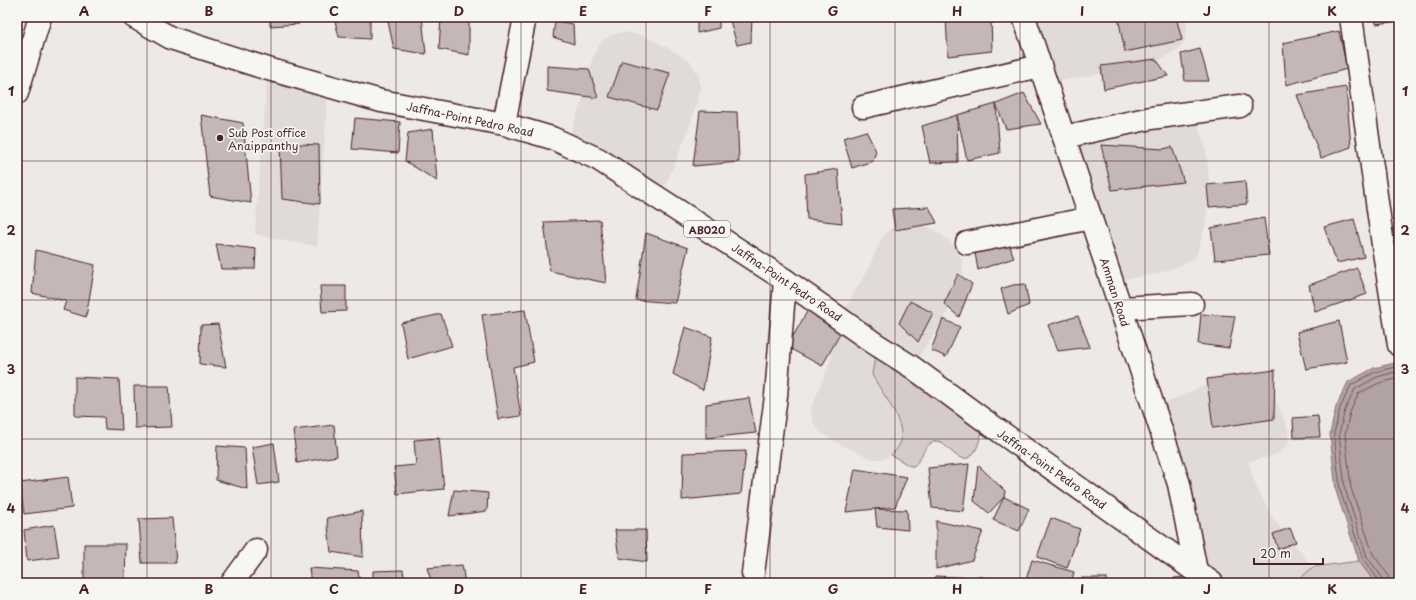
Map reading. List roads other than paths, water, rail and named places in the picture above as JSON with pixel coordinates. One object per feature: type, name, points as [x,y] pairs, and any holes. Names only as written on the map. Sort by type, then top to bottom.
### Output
[{"type":"street","points":[[17,93],[40,17]]},
{"type":"street","name":"Jaffna-Point Pedro Road","points":[[134,17],[170,38],[268,69],[381,101],[504,124],[552,138],[598,159],[785,280],[874,343],[912,367],[1204,577]]},
{"type":"street","points":[[504,124],[525,17]]},
{"type":"street","name":"Amman Road","points":[[1024,17],[1179,484],[1204,577]]},
{"type":"street","points":[[1351,17],[1384,252],[1399,345]]},
{"type":"street","points":[[863,107],[1040,66]]},
{"type":"street","points":[[1064,137],[1152,118],[1240,106]]},
{"type":"street","points":[[967,243],[1091,218]]},
{"type":"street","points":[[753,573],[776,396],[785,280]]},
{"type":"street","points":[[1121,308],[1192,304]]},
{"type":"street","points":[[232,583],[256,550]]},
{"type":"water","points":[[1399,362],[1399,583],[1375,583],[1359,561],[1336,491],[1330,434],[1336,407],[1348,382],[1374,368]]},
{"type":"place","name":"Sub Post office Anaippanthy","points":[[220,138]]}]
